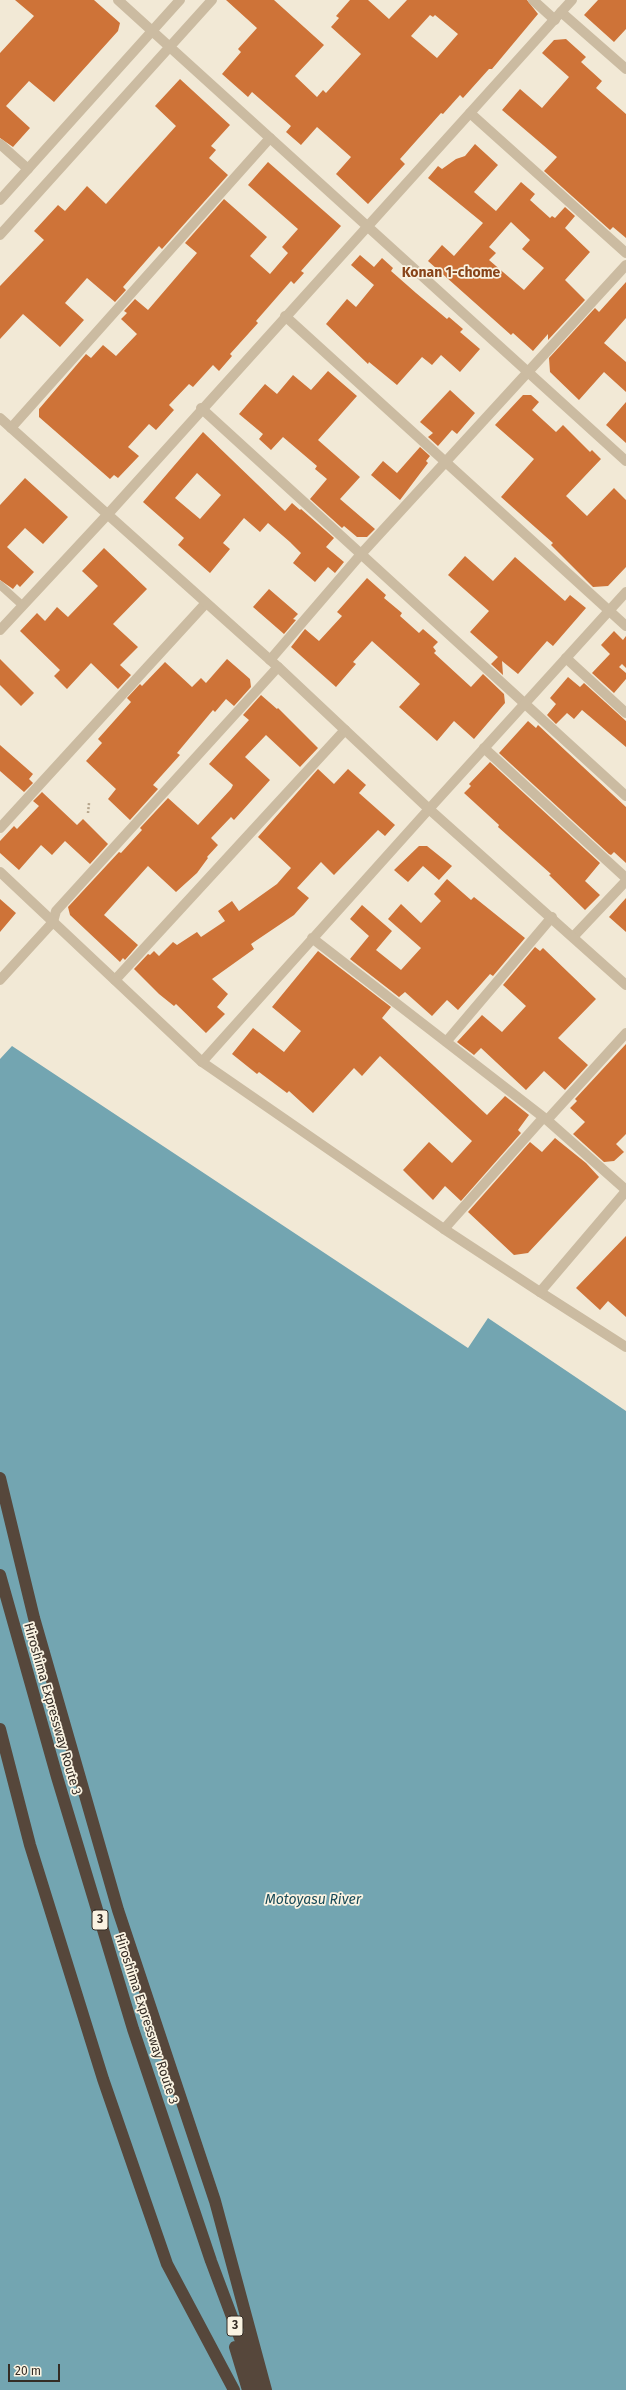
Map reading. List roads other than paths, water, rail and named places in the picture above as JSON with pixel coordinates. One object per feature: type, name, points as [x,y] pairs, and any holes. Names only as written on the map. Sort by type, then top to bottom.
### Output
[{"type":"highway","points":[[0,1478],[34,1618],[114,1894],[215,2201],[266,2390]]},
{"type":"highway","name":"Hiroshima Expressway Route 3","points":[[0,1575],[57,1777],[133,2029],[211,2261],[259,2390]]},
{"type":"highway","points":[[0,1729],[30,1845],[103,2079],[167,2264],[234,2390]]},
{"type":"highway","name":"Hiroshima Expressway Route 3","points":[[211,2261],[248,2390]]},
{"type":"street","points":[[118,0],[626,461]]},
{"type":"street","points":[[0,200],[180,0]]},
{"type":"street","points":[[0,235],[212,0]]},
{"type":"street","points":[[533,0],[558,16],[626,69]]},
{"type":"street","points":[[0,630],[108,514],[201,408],[572,0]]},
{"type":"street","points":[[470,113],[626,253]]},
{"type":"street","points":[[11,428],[270,138]]},
{"type":"street","points":[[0,144],[28,169]]},
{"type":"street","points":[[0,980],[53,922],[56,911],[274,664],[362,553],[447,463],[626,265]]},
{"type":"street","points":[[285,316],[626,626]]},
{"type":"street","points":[[201,408],[362,553],[626,796]]},
{"type":"street","points":[[0,418],[274,664],[429,809],[552,917],[626,985]]},
{"type":"street","points":[[202,1062],[312,938],[626,592]]},
{"type":"street","points":[[0,828],[206,603]]},
{"type":"street","points":[[566,658],[626,713]]},
{"type":"street","points":[[115,980],[345,730]]},
{"type":"street","points":[[484,748],[626,878]]},
{"type":"street","points":[[0,872],[202,1062],[444,1229],[626,1347]]},
{"type":"street","points":[[573,937],[626,881]]},
{"type":"street","points":[[446,1042],[552,917]]},
{"type":"street","points":[[312,938],[545,1119],[626,1191],[540,1292]]},
{"type":"street","points":[[444,1229],[626,1033]]},
{"type":"lane","points":[[0,585],[22,605]]},
{"type":"water","name":"Motoyasu River","points":[[12,1046],[468,1348],[488,1318],[626,1411],[626,2390],[0,2390],[0,1059]]},
{"type":"district","name":"Konan 1-chome","points":[[451,273]]}]
